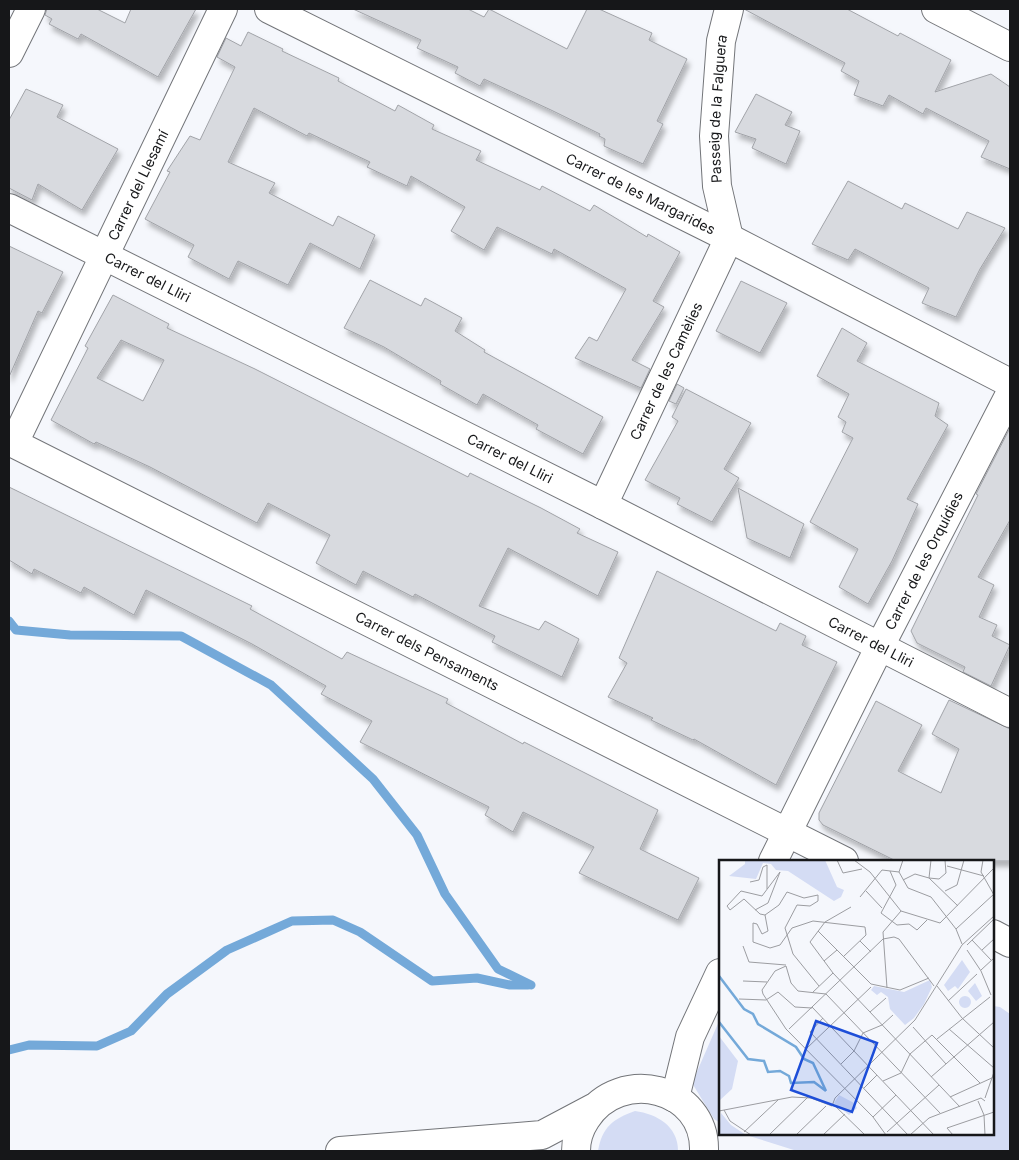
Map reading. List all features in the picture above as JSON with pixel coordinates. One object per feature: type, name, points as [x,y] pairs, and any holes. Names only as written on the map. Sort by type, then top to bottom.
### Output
[{"type":"street","points":[[9,53],[30,9]]},
{"type":"street","name":"Carrer del Llesamí","points":[[11,442],[223,9]]},
{"type":"street","name":"Carrer de les Margarides","points":[[269,9],[729,238],[1010,383]]},
{"type":"street","name":"Passeig de la Falguera","points":[[729,238],[717,186],[714,136],[720,41],[730,9]]},
{"type":"street","points":[[936,9],[1010,47]]},
{"type":"street","name":"Carrer del Lliri","points":[[9,208],[603,505],[879,648],[1010,713]]},
{"type":"street","name":"Carrer de les Camèlies","points":[[603,505],[729,238]]},
{"type":"street","name":"Carrer de les Orquídies","points":[[773,860],[879,648],[1010,394]]},
{"type":"street","name":"Carrer dels Pensaments","points":[[11,442],[842,860]]},
{"type":"street","points":[[994,935],[1010,943]]},
{"type":"street","points":[[675,1098],[690,1037],[719,974]]},
{"type":"street","points":[[340,1151],[542,1135],[593,1108],[611,1094],[630,1088],[651,1088],[675,1098],[691,1112],[711,1148]]},
{"type":"street","points":[[576,1151],[581,1126],[593,1108]]},
{"type":"shaded area","points":[[994,1006],[1000,1007],[1010,1014],[1010,1151],[797,1151],[746,1135],[994,1135]]},
{"type":"shaded area","points":[[719,1021],[719,1122],[714,1119],[692,1083]]},
{"type":"shaded area","points":[[635,1111],[651,1115],[665,1123],[674,1135],[678,1151],[598,1151],[602,1136],[610,1125],[620,1117]]},
{"type":"building","points":[[47,9],[97,9],[125,23],[131,9],[196,9],[158,77],[81,34],[78,39],[49,24],[52,19],[45,15]]},
{"type":"building","points":[[353,9],[468,9],[484,17],[489,9],[567,49],[587,9],[599,9],[652,33],[649,40],[687,59],[657,121],[663,124],[643,164],[604,146],[605,139],[599,136],[600,134],[551,110],[484,79],[480,86],[455,73],[458,67],[417,48],[421,40]]},
{"type":"building","points":[[744,9],[847,9],[898,36],[900,33],[951,60],[935,92],[991,74],[1010,87],[1010,169],[981,157],[989,141],[926,108],[923,114],[889,95],[883,106],[854,95],[859,81],[841,71],[845,63]]},
{"type":"building","points":[[248,32],[283,49],[282,51],[339,78],[338,81],[395,111],[398,105],[434,125],[432,129],[481,151],[476,160],[540,190],[542,186],[590,211],[594,205],[647,237],[648,234],[680,252],[653,301],[664,307],[632,360],[650,369],[641,388],[575,358],[589,337],[597,341],[626,289],[554,249],[552,254],[497,227],[484,250],[451,231],[465,207],[411,176],[407,186],[367,167],[370,162],[309,133],[307,136],[254,108],[228,162],[275,183],[269,193],[333,226],[338,216],[375,235],[360,269],[310,243],[288,285],[238,261],[229,279],[188,257],[194,245],[145,219],[170,172],[167,171],[190,136],[200,140],[235,67],[217,57],[226,38],[241,46]]},
{"type":"building","points":[[26,89],[63,105],[57,117],[118,149],[82,210],[38,184],[32,200],[9,188],[9,120]]},
{"type":"building","points":[[756,94],[792,112],[785,125],[800,131],[786,164],[752,148],[756,139],[735,132]]},
{"type":"building","points":[[848,181],[902,209],[905,203],[958,229],[967,212],[1005,228],[980,269],[956,317],[922,303],[929,288],[855,249],[848,260],[812,244]]},
{"type":"building","points":[[9,246],[63,272],[42,313],[38,311],[9,377]]},
{"type":"building","points":[[370,280],[421,306],[425,298],[462,318],[455,331],[485,350],[484,352],[603,417],[583,454],[536,429],[538,425],[483,394],[477,405],[440,384],[441,381],[384,347],[344,328]]},
{"type":"building","points":[[741,281],[787,303],[760,353],[716,331]]},
{"type":"building","points":[[113,295],[169,324],[167,328],[255,369],[468,477],[470,473],[541,508],[580,529],[577,533],[618,552],[598,596],[508,548],[479,606],[539,630],[545,621],[579,639],[562,677],[492,642],[495,636],[415,594],[413,597],[363,571],[356,585],[316,563],[330,535],[268,503],[257,523],[150,467],[96,442],[94,444],[51,420],[88,348],[85,346]],"holes":[[[121,340],[164,360],[143,401],[97,378]]]},
{"type":"building","points":[[842,328],[867,343],[857,361],[939,403],[935,416],[948,425],[907,499],[918,504],[892,561],[868,604],[839,587],[858,549],[810,522],[853,438],[842,432],[846,422],[838,417],[849,394],[817,376]]},
{"type":"building","points":[[677,384],[684,388],[676,404],[669,401]]},
{"type":"building","points":[[686,389],[751,423],[724,469],[739,478],[712,522],[677,504],[680,498],[645,480],[678,421],[672,417]]},
{"type":"building","points":[[1010,428],[1010,520],[978,577],[994,585],[979,617],[997,625],[992,636],[1010,645],[991,686],[963,672],[965,667],[917,643],[911,631],[978,495],[976,494]]},
{"type":"building","points":[[9,487],[252,606],[250,609],[342,659],[347,652],[448,699],[446,703],[523,744],[524,742],[658,810],[640,849],[699,878],[678,920],[579,873],[594,847],[523,812],[513,832],[485,815],[489,807],[360,742],[372,721],[321,694],[326,686],[252,644],[146,590],[134,615],[84,587],[81,593],[34,569],[32,574],[9,560]]},
{"type":"building","points":[[738,488],[804,524],[790,558],[747,538]]},
{"type":"building","points":[[657,571],[776,631],[780,623],[806,636],[802,645],[837,662],[776,785],[694,739],[651,720],[653,718],[608,697],[627,663],[619,658]]},
{"type":"building","points":[[949,700],[1010,729],[1010,861],[894,860],[823,825],[819,820],[819,813],[876,701],[922,725],[898,771],[941,793],[959,749],[932,734]]},
{"type":"waterway","points":[[9,621],[16,630],[70,635],[181,636],[271,685],[373,779],[417,835],[445,894],[498,969],[531,985]]},
{"type":"waterway","points":[[9,1050],[29,1045],[97,1046],[131,1031],[167,994],[227,950],[292,921],[333,920],[360,932],[432,981],[477,978],[510,985],[528,985]]}]
